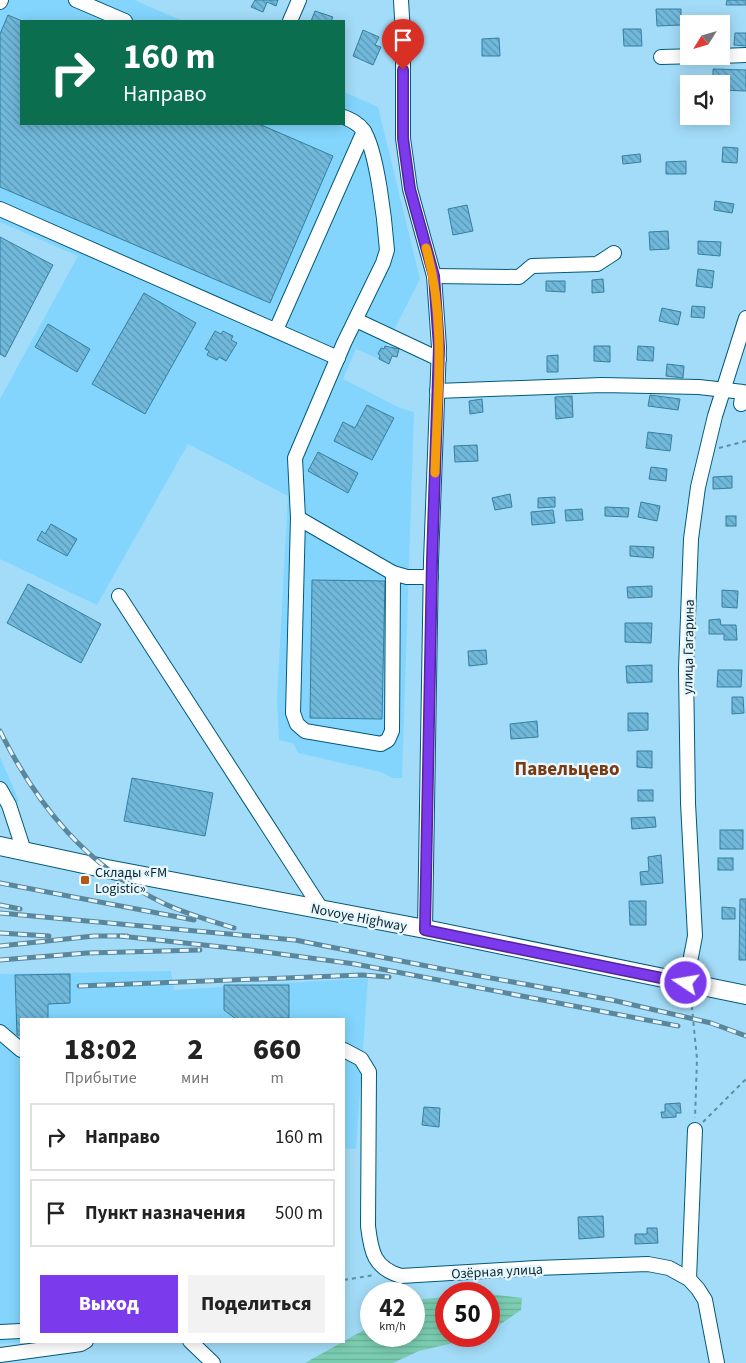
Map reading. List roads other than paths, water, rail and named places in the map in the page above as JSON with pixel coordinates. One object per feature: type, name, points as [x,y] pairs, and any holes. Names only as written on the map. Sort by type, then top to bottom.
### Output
[{"type":"main road","name":"Novoye Highway","points":[[0,846],[425,930],[685,990],[746,996]]},
{"type":"street","points":[[76,0],[123,20]]},
{"type":"street","points":[[290,20],[298,0]]},
{"type":"street","points":[[401,0],[403,138],[410,189],[434,276],[438,312],[439,360],[431,577],[425,930]]},
{"type":"street","points":[[730,56],[746,55]]},
{"type":"street","points":[[661,57],[680,57]]},
{"type":"street","points":[[345,118],[358,124],[364,131],[374,157],[387,250],[383,264],[338,358],[295,458],[298,518],[293,713],[297,724],[306,731],[380,744],[388,740],[392,732],[393,573]]},
{"type":"street","points":[[276,330],[364,131]]},
{"type":"street","points":[[0,209],[338,358]]},
{"type":"street","points":[[434,276],[519,277],[532,266],[597,264],[614,253]]},
{"type":"street","name":"улица Гагарина","points":[[685,990],[695,936],[688,803],[686,669],[691,539],[698,488],[707,451],[723,390],[746,318]]},
{"type":"street","points":[[356,320],[439,360]]},
{"type":"street","points":[[437,391],[602,385],[699,387],[743,392],[741,404]]},
{"type":"street","points":[[298,518],[393,573],[407,577],[431,577]]},
{"type":"street","points":[[119,596],[322,910]]},
{"type":"street","points":[[0,789],[15,821],[24,852]]},
{"type":"street","points":[[0,1032],[20,1049]]},
{"type":"street","name":"Озёрная улица","points":[[345,1051],[361,1059],[369,1072],[368,1226],[370,1246],[378,1263],[388,1272],[401,1276],[648,1264],[669,1268],[689,1278],[705,1300],[716,1363]]},
{"type":"street","points":[[689,1278],[694,1130]]},
{"type":"street","points":[[0,1332],[20,1330]]},
{"type":"street","points":[[0,1355],[83,1343]]},
{"type":"street","points":[[192,1343],[212,1363]]},
{"type":"railway","points":[[0,731],[15,759],[48,809],[89,853],[137,889],[165,904],[234,928]]},
{"type":"railway","points":[[0,883],[194,920]]},
{"type":"railway","points":[[0,905],[20,909]]},
{"type":"railway","points":[[0,913],[295,940],[612,1000],[711,1023],[746,1036]]},
{"type":"railway","points":[[0,933],[49,936]]},
{"type":"railway","points":[[0,946],[94,936],[127,936]]},
{"type":"railway","points":[[120,936],[355,964],[678,1026]]},
{"type":"railway","points":[[0,960],[87,953],[200,950]]},
{"type":"railway","points":[[79,986],[362,975],[389,977]]},
{"type":"place","name":"Склады «FM Logistic»","points":[[85,880]]},
{"type":"district","name":"Павельцево","points":[[567,768]]}]
